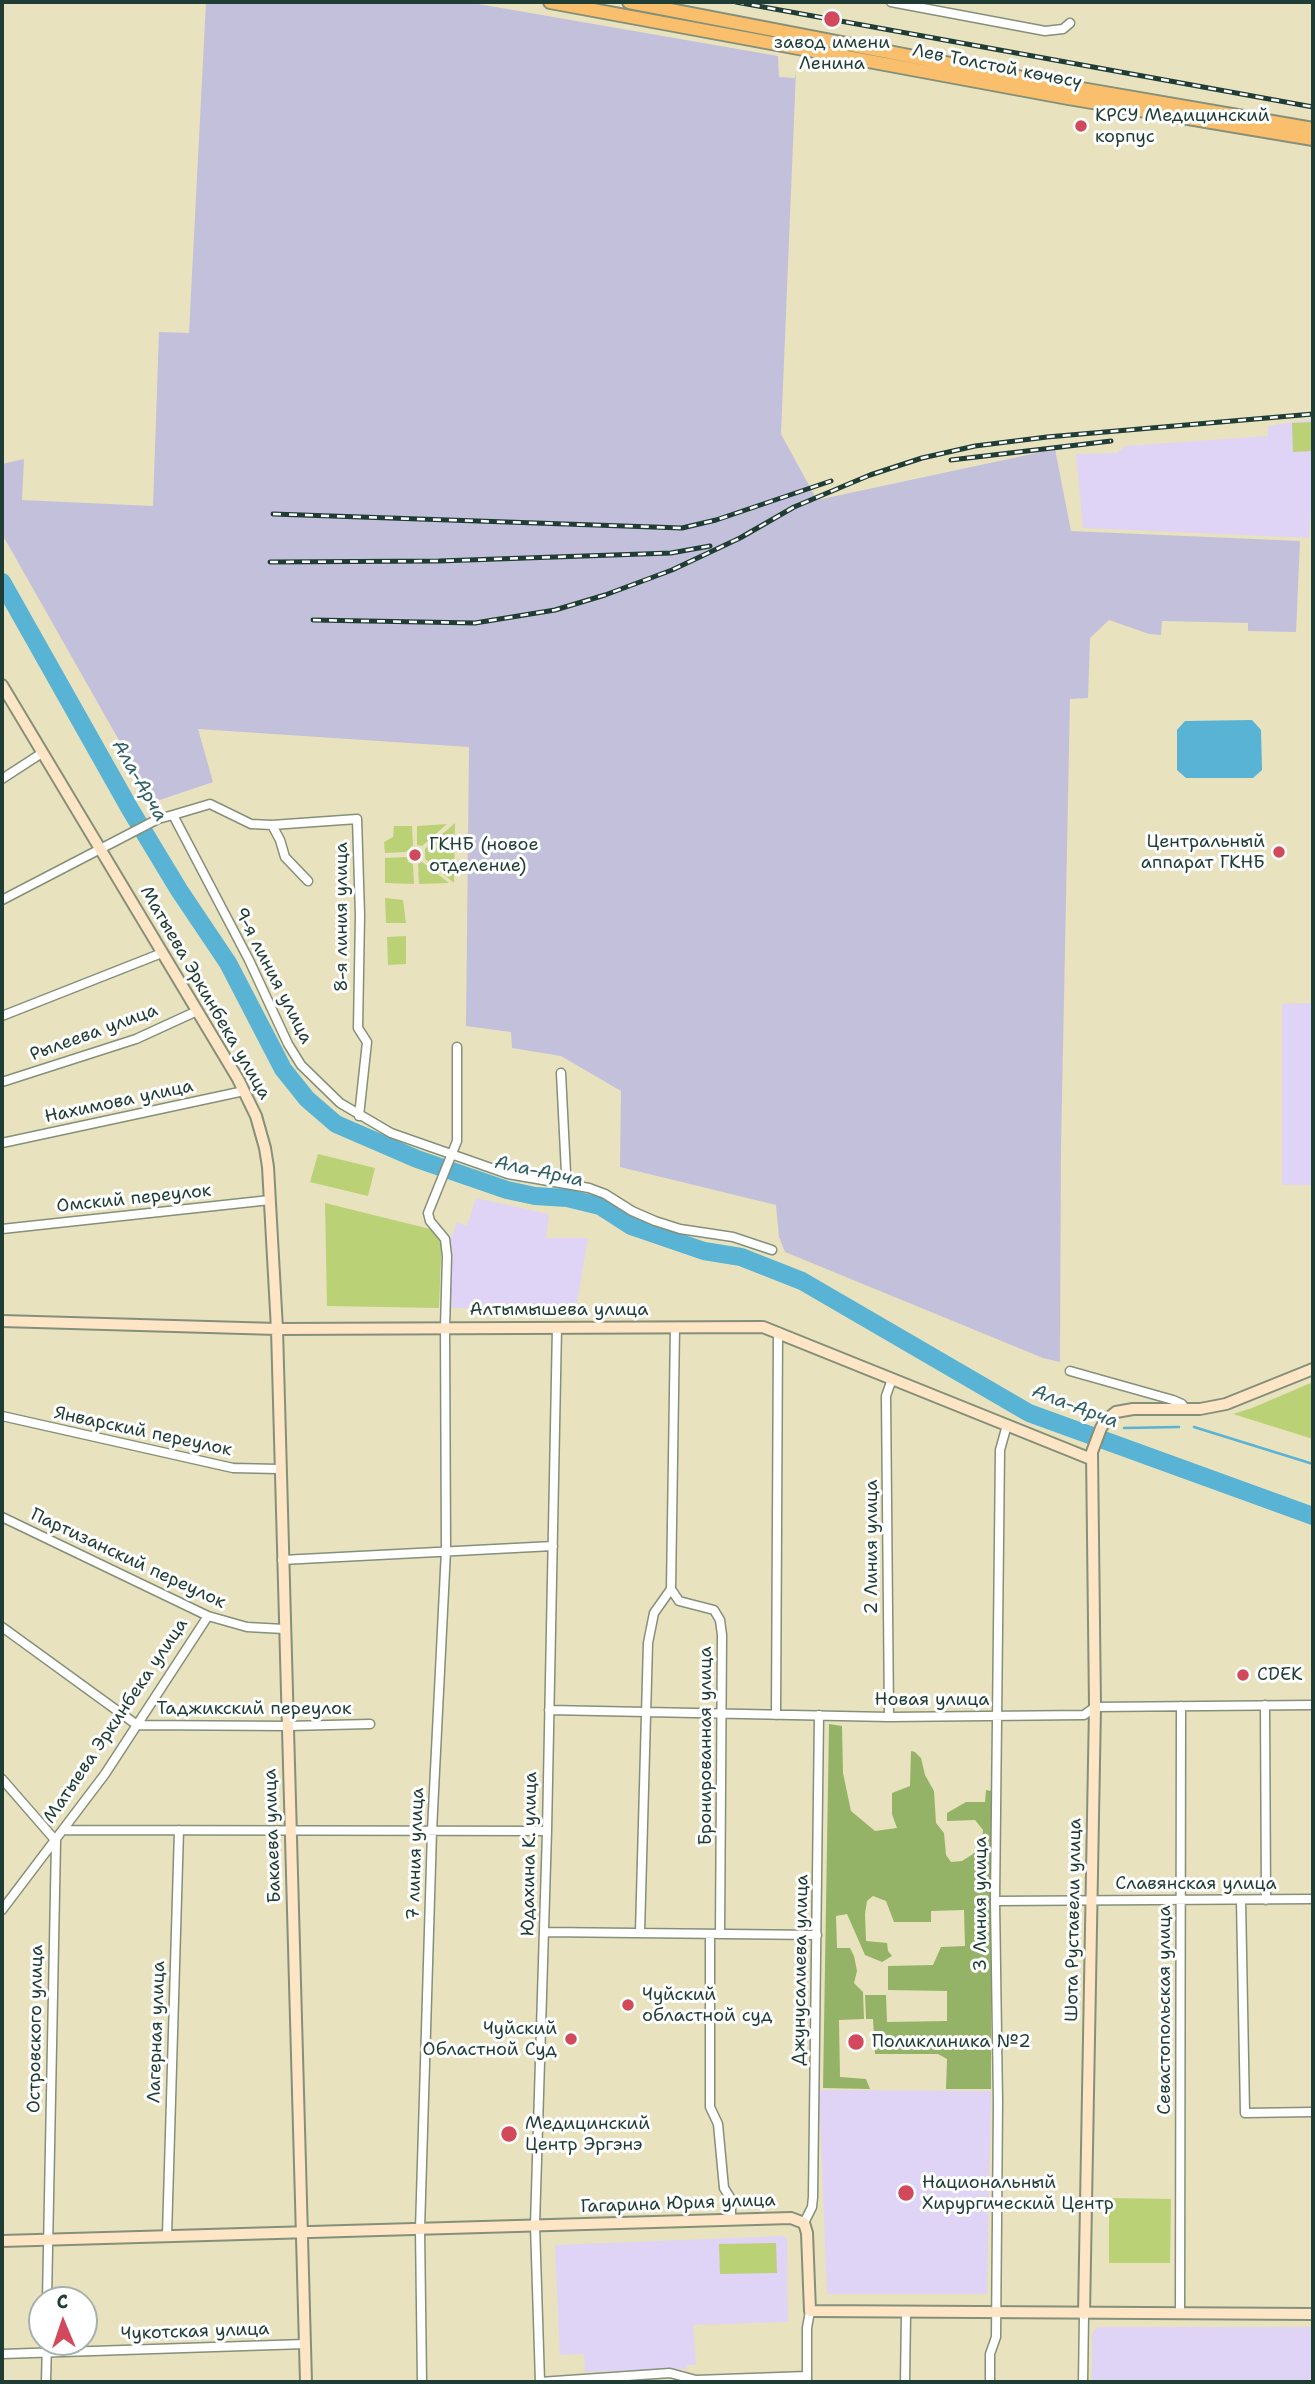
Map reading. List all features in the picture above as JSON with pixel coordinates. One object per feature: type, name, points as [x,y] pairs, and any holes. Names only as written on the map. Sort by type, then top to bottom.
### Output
[{"type":"main road","name":"Лев Толстой көчөсү","points":[[550,2],[1068,98],[1313,139]]},
{"type":"main road","name":"Лев Толстой көчөсү","points":[[629,2],[1070,87],[1313,129]]},
{"type":"main road","name":"Матыева Эркинбека улица","points":[[2,685],[197,1011],[256,1116],[265,1147],[270,1200],[277,1329],[282,1560]]},
{"type":"main road","name":"Алтымышева улица","points":[[2,1321],[277,1329],[749,1326],[778,1332],[1007,1425],[1091,1455]]},
{"type":"main road","points":[[1091,1455],[1101,1428],[1110,1415],[1122,1410],[1207,1408],[1242,1399],[1313,1369]]},
{"type":"main road","name":"Шота Руставели улица","points":[[1084,2314],[1095,1707],[1091,1455]]},
{"type":"main road","name":"Бакаева улица","points":[[282,1560],[306,2382]]},
{"type":"main road","name":"Гагарина Юрия улица","points":[[2,2241],[791,2218],[804,2223]]},
{"type":"main road","points":[[804,2223],[807,2233],[810,2311],[1313,2314]]},
{"type":"street","points":[[891,2],[1045,31],[1063,29],[1070,23]]},
{"type":"street","points":[[2,779],[43,753]]},
{"type":"street","name":"8-я линия улица","points":[[173,815],[210,804],[251,824],[356,820],[360,915],[358,1028],[367,1042],[359,1116]]},
{"type":"street","points":[[2,900],[158,819],[173,815]]},
{"type":"street","name":"9-я линия улица","points":[[173,815],[249,960],[288,1044],[302,1065],[326,1091],[359,1116],[391,1133],[508,1174],[597,1191],[632,1211],[668,1225],[733,1237],[772,1250]]},
{"type":"street","points":[[272,825],[285,857],[308,881]]},
{"type":"street","points":[[2,1016],[162,953]]},
{"type":"street","name":"Рылеева улица","points":[[2,1082],[136,1039],[197,1011]]},
{"type":"street","points":[[451,1155],[457,1141],[457,1047]]},
{"type":"street","points":[[561,1073],[566,1173],[563,1183]]},
{"type":"street","name":"Нахимова улица","points":[[2,1143],[244,1091]]},
{"type":"street","name":"7 линия улица","points":[[422,2382],[420,2229],[432,1831],[446,1550],[447,1244],[430,1221],[428,1213],[451,1155]]},
{"type":"street","name":"Омский переулок","points":[[2,1229],[270,1200]]},
{"type":"street","name":"Юдахина К. улица","points":[[540,2382],[535,2225],[547,1831],[557,1327]]},
{"type":"street","points":[[640,1932],[648,1643],[654,1613],[671,1589],[675,1327]]},
{"type":"street","points":[[776,1715],[778,1332]]},
{"type":"street","points":[[1070,1371],[1173,1400],[1186,1409]]},
{"type":"street","name":"2 Линия улица","points":[[889,1717],[886,1396],[892,1379]]},
{"type":"street","name":"Январский переулок","points":[[2,1416],[233,1468],[279,1469]]},
{"type":"street","name":"3 Линия улица","points":[[990,2382],[990,2354],[996,2337],[998,2102],[995,1901],[1000,1450],[1007,1425]]},
{"type":"street","name":"Партизанский переулок","points":[[2,1517],[208,1616],[247,1627],[284,1629]]},
{"type":"street","points":[[282,1560],[553,1546]]},
{"type":"street","name":"Бронированная улица","points":[[671,1589],[679,1601],[713,1610],[720,1620],[720,1934]]},
{"type":"street","name":"Матыева Эркинбека улица","points":[[2,1910],[105,1774],[208,1616]]},
{"type":"street","name":"Таджикский переулок","points":[[2,1627],[137,1725],[370,1724]]},
{"type":"street","points":[[1265,1705],[1266,1900]]},
{"type":"street","name":"Новая улица","points":[[549,1710],[889,1717],[1084,1715],[1095,1707],[1313,1705]]},
{"type":"street","name":"Севастопольская улица","points":[[1180,2314],[1181,1706]]},
{"type":"street","name":"Джунусалиева улица","points":[[804,2223],[812,2207],[813,2197],[818,1715]]},
{"type":"street","points":[[2,1779],[56,1842]]},
{"type":"street","points":[[64,1830],[547,1831]]},
{"type":"street","name":"Лагерная улица","points":[[167,2235],[179,1830]]},
{"type":"street","name":"Островского улица","points":[[47,2286],[56,1842]]},
{"type":"street","name":"Славянская улица","points":[[995,1901],[1313,1899]]},
{"type":"street","points":[[1241,1900],[1245,2113],[1313,2112]]},
{"type":"street","points":[[544,1932],[817,1935]]},
{"type":"street","points":[[710,1934],[710,2107],[718,2124],[724,2188],[731,2199],[732,2220]]},
{"type":"street","points":[[540,2382],[670,2374],[696,2380],[807,2379],[807,2328],[810,2311]]},
{"type":"street","points":[[905,2382],[906,2313]]},
{"type":"street","name":"Шота Руставели улица","points":[[1083,2382],[1084,2314]]},
{"type":"street","name":"Чукотская улица","points":[[98,2350],[305,2344]]},
{"type":"street","name":"Чукотская улица","points":[[2,2354],[28,2353]]},
{"type":"street","points":[[46,2382],[47,2356]]},
{"type":"shaded area","points":[[206,2],[467,2],[778,56],[779,77],[795,78],[796,71],[781,434],[817,500],[1055,449],[1071,531],[1300,541],[1296,632],[1248,631],[1248,623],[1162,621],[1161,635],[1149,634],[1109,620],[1090,638],[1088,698],[1070,699],[1061,1148],[1060,1362],[1043,1358],[785,1252],[779,1237],[776,1205],[620,1167],[621,1091],[561,1056],[512,1048],[511,1032],[466,1026],[469,747],[198,729],[213,782],[154,802],[2,534],[2,464],[24,459],[22,500],[153,506],[159,332],[189,333]]},
{"type":"shaded area","points":[[1313,419],[1313,507],[1309,538],[1083,528],[1076,454],[1117,453],[1125,446],[1268,436],[1268,426]]},
{"type":"shaded area","points":[[1313,1003],[1313,1185],[1282,1185],[1282,1004]]},
{"type":"shaded area","points":[[476,1198],[549,1214],[546,1238],[588,1238],[576,1308],[450,1308],[450,1240],[457,1222],[467,1226]]},
{"type":"shaded area","name":"Национальный Хирургический Центр","points":[[819,2090],[991,2091],[987,2294],[827,2294]]},
{"type":"shaded area","points":[[784,2236],[787,2239],[788,2322],[693,2325],[696,2365],[687,2365],[687,2369],[585,2372],[584,2354],[560,2355],[555,2245]]},
{"type":"shaded area","points":[[1098,2327],[1313,2327],[1313,2382],[1092,2382],[1092,2333]]},
{"type":"green space","points":[[1313,422],[1313,451],[1293,452],[1292,423]]},
{"type":"green space","points":[[455,823],[454,883],[425,859],[425,849]]},
{"type":"green space","points":[[447,824],[422,846],[417,845],[417,826]]},
{"type":"green space","points":[[394,826],[412,826],[413,845],[406,852],[385,853],[384,842],[393,837]]},
{"type":"green space","points":[[407,857],[408,862],[413,864],[414,884],[385,883],[385,858]]},
{"type":"green space","points":[[422,862],[449,883],[419,884],[418,864]]},
{"type":"green space","points":[[385,898],[403,900],[406,923],[386,923]]},
{"type":"green space","points":[[406,936],[406,964],[388,965],[387,937]]},
{"type":"green space","points":[[318,1154],[375,1168],[368,1196],[310,1182]]},
{"type":"green space","points":[[325,1203],[442,1232],[439,1308],[327,1306]]},
{"type":"green space","points":[[1313,1382],[1313,1439],[1233,1414],[1252,1408]]},
{"type":"green space","points":[[829,1724],[842,1726],[843,1773],[851,1811],[875,1831],[897,1828],[892,1814],[892,1793],[910,1786],[911,1751],[921,1758],[925,1775],[934,1791],[936,1823],[944,1833],[946,1855],[951,1862],[962,1861],[973,1854],[982,1842],[983,1830],[975,1820],[947,1821],[947,1813],[966,1802],[985,1802],[986,1790],[991,1791],[991,2089],[946,2089],[947,2059],[938,2054],[875,2054],[873,2019],[866,2019],[865,1995],[886,1995],[887,2022],[947,2021],[947,1991],[888,1990],[888,1966],[933,1965],[941,1947],[965,1946],[964,1910],[931,1911],[931,1922],[894,1922],[886,1901],[873,1896],[867,1901],[866,1941],[887,1943],[892,1956],[882,1962],[865,1955],[847,1914],[836,1916],[837,1948],[850,1948],[854,1956],[857,1971],[854,1983],[863,1992],[864,2019],[839,2020],[840,2077],[866,2079],[870,2089],[823,2088]]},
{"type":"green space","points":[[1109,2198],[1171,2199],[1170,2263],[1109,2263]]},
{"type":"green space","points":[[776,2243],[777,2273],[720,2274],[719,2244]]},
{"type":"water","points":[[1252,720],[1261,730],[1262,770],[1253,778],[1186,778],[1177,770],[1177,730],[1185,721]]},
{"type":"waterway","name":"Ала-Арча","points":[[2,582],[130,809],[179,890],[228,963],[283,1069],[307,1099],[336,1124],[417,1159],[507,1190],[535,1196],[567,1198],[600,1206],[631,1226],[704,1251],[741,1257],[802,1281],[1029,1413],[1313,1516]]},
{"type":"waterway","points":[[1124,1428],[1179,1427]]},
{"type":"waterway","points":[[1194,1427],[1313,1464]]},
{"type":"railway","points":[[736,2],[1313,107]]},
{"type":"railway","points":[[313,620],[475,623],[555,610],[672,570],[740,538],[794,507],[870,475],[922,458],[975,446],[1047,437],[1313,414]]},
{"type":"railway","points":[[951,460],[1111,441]]},
{"type":"railway","points":[[273,514],[682,528],[716,520],[831,481]]},
{"type":"railway","points":[[270,562],[439,561],[671,553],[710,546]]},
{"type":"place","name":"завод имени Ленина","points":[[832,19]]},
{"type":"place","name":"КРСУ Медицинский корпус","points":[[1081,126]]},
{"type":"place","name":"Центральный аппарат ГКНБ","points":[[1279,852]]},
{"type":"place","name":"ГКНБ (новое отделение)","points":[[415,855]]},
{"type":"place","name":"CDEK","points":[[1243,1675]]},
{"type":"place","name":"Чуйский областной суд","points":[[628,2005]]},
{"type":"place","name":"Чуйский Областной Суд","points":[[571,2039]]},
{"type":"place","name":"Поликлиника №2","points":[[856,2042]]},
{"type":"place","name":"Медицинский Центр Эргэнэ","points":[[509,2134]]},
{"type":"place","name":"Национальный Хирургический Центр","points":[[906,2193]]}]
